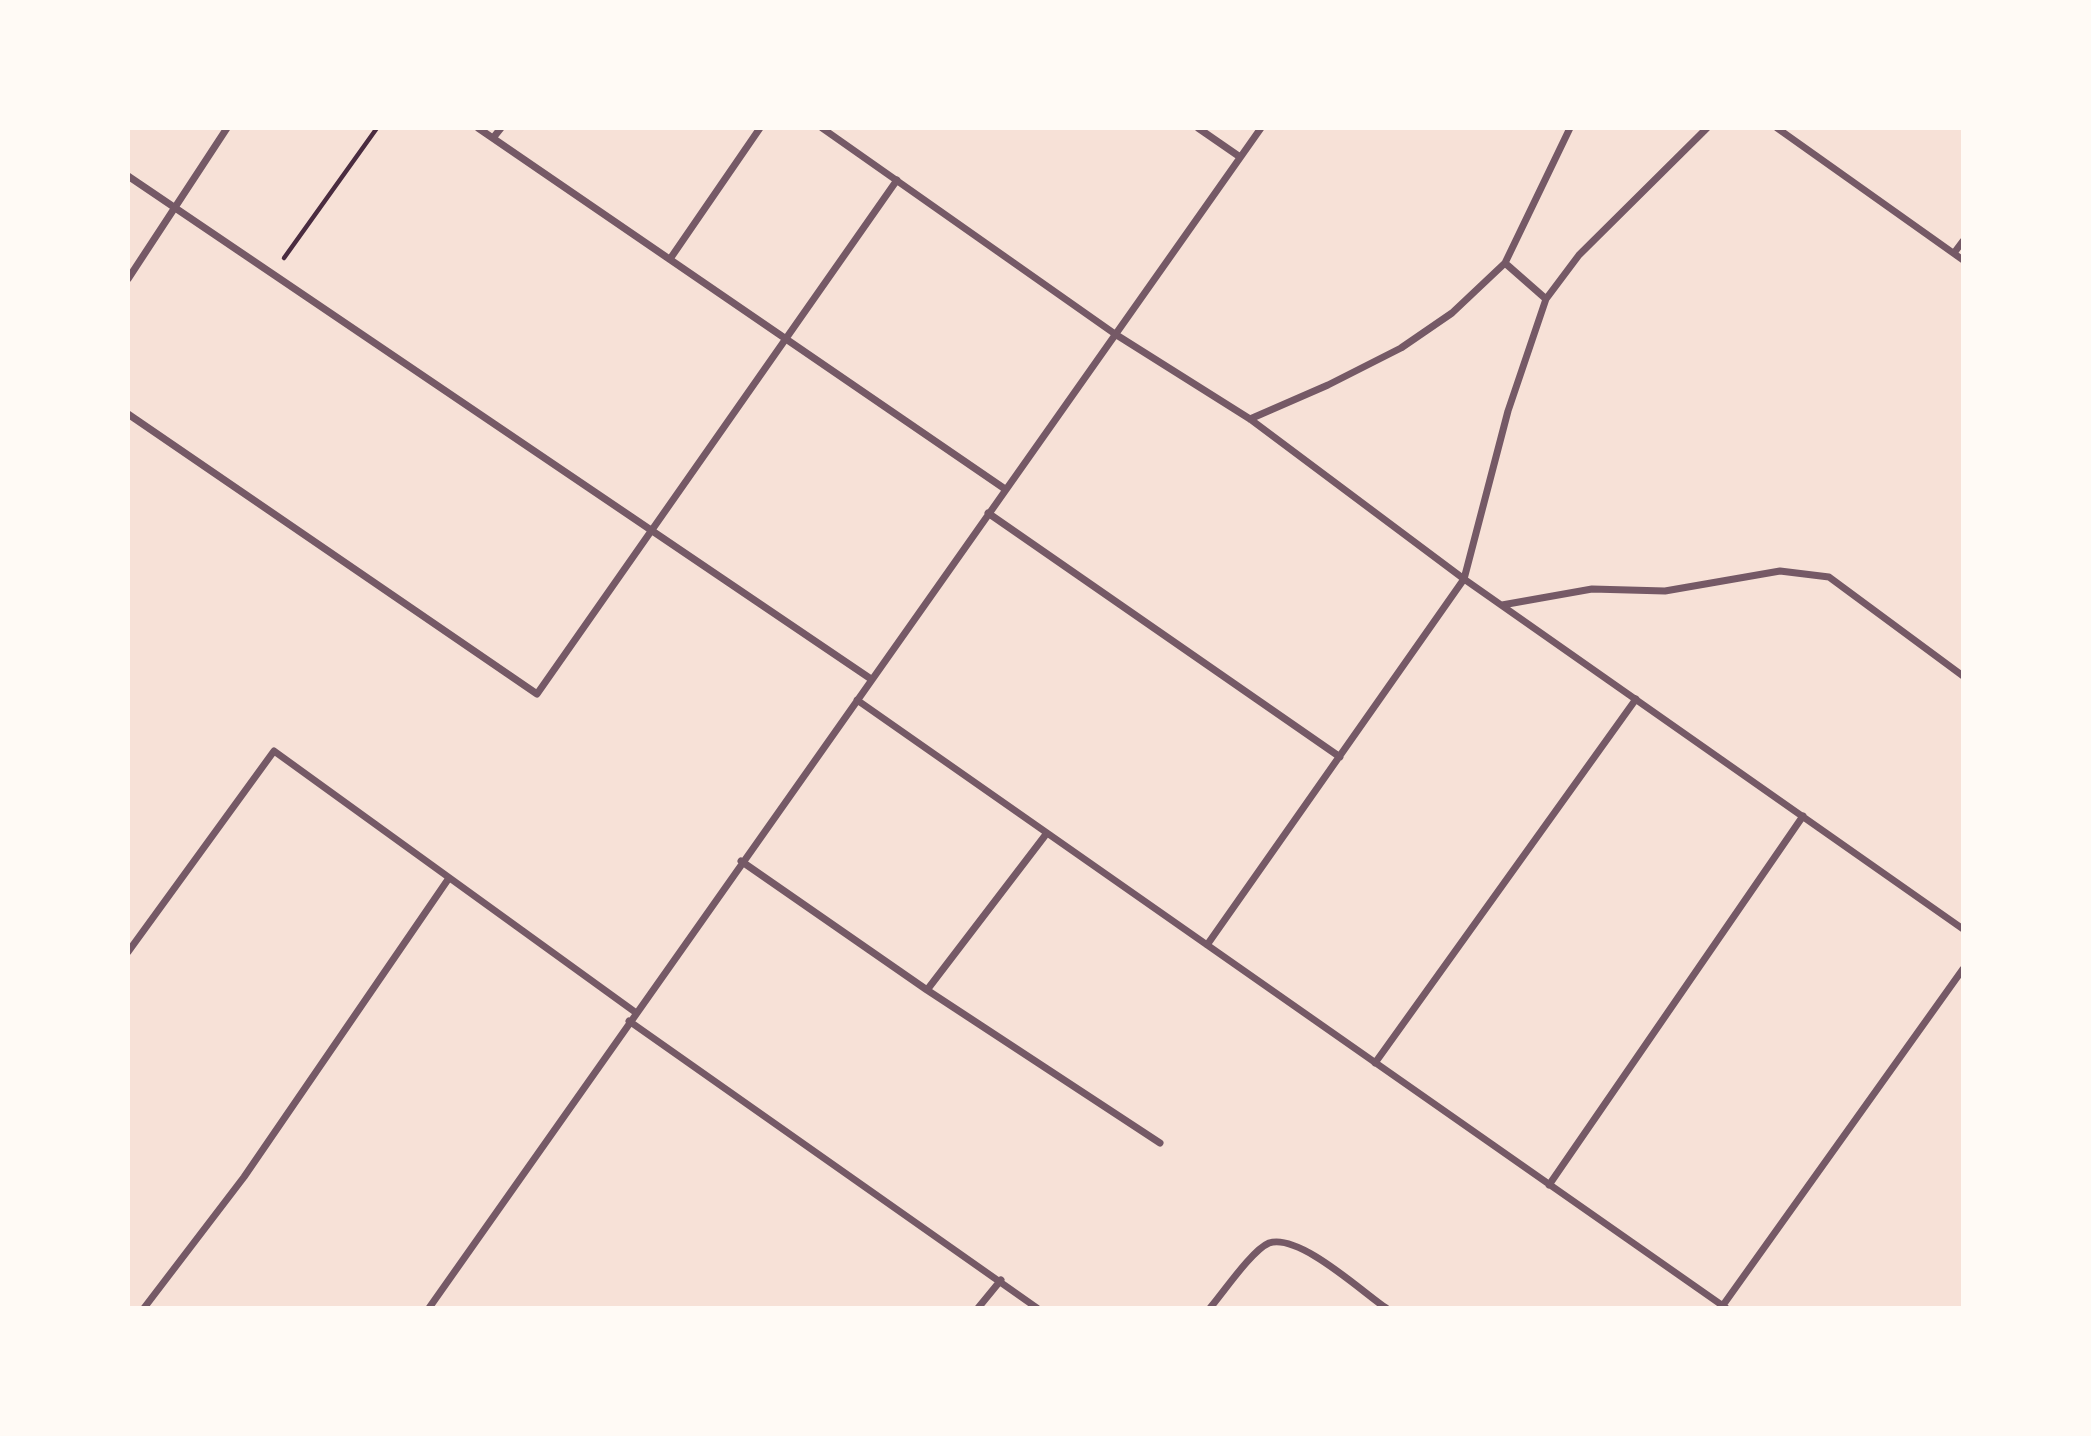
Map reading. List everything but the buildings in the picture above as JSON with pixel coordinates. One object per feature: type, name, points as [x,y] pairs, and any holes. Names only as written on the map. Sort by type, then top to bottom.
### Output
[{"type":"street","points":[[128,279],[227,128]]},
{"type":"street","points":[[478,128],[1005,489]]},
{"type":"street","points":[[494,138],[501,128]]},
{"type":"street","points":[[670,260],[760,128]]},
{"type":"street","points":[[822,128],[1115,334],[1250,419],[1464,579],[1963,929]]},
{"type":"street","points":[[1198,128],[1240,157]]},
{"type":"street","points":[[429,1308],[741,861],[1261,128]]},
{"type":"street","points":[[1250,419],[1328,385],[1401,348],[1452,313],[1505,263],[1570,128]]},
{"type":"street","points":[[1207,946],[1464,579],[1508,411],[1546,299],[1579,255],[1707,128]]},
{"type":"street","points":[[1777,128],[1788,131],[1963,260]]},
{"type":"street","points":[[128,176],[871,679]]},
{"type":"street","points":[[128,414],[537,694],[897,180]]},
{"type":"street","points":[[1954,253],[1963,241]]},
{"type":"street","points":[[1505,263],[1546,299]]},
{"type":"street","points":[[988,513],[1340,757]]},
{"type":"street","points":[[1502,605],[1592,589],[1665,591],[1780,571],[1829,577],[1963,676]]},
{"type":"street","points":[[856,699],[1723,1308],[1963,969]]},
{"type":"street","points":[[1375,1063],[1636,699]]},
{"type":"street","points":[[128,952],[274,751],[635,1012]]},
{"type":"street","points":[[1549,1185],[1803,816]]},
{"type":"street","points":[[927,990],[1047,833]]},
{"type":"street","points":[[741,861],[927,990],[1160,1143]]},
{"type":"street","points":[[144,1308],[244,1177],[449,878]]},
{"type":"street","points":[[629,1021],[1001,1280],[1037,1308]]},
{"type":"street","points":[[1210,1308],[1256,1254],[1269,1243],[1290,1243],[1311,1253],[1386,1308]]},
{"type":"street","points":[[978,1308],[1001,1280]]},
{"type":"path","points":[[273,274],[377,128]]}]
